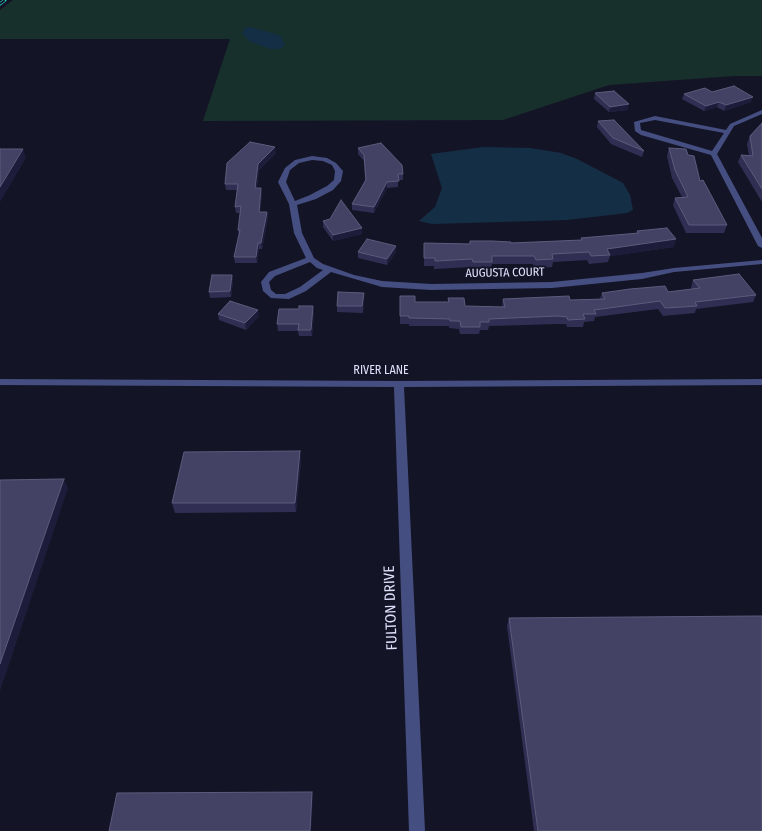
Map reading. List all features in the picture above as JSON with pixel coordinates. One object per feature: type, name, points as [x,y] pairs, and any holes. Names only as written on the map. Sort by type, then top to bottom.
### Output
[{"type":"street","points":[[714,154],[732,125],[762,112]]},
{"type":"street","points":[[728,132],[662,119],[645,119],[637,122],[638,131],[643,134],[714,154],[762,246]]},
{"type":"street","points":[[293,204],[314,197],[330,188],[337,181],[339,171],[334,164],[325,159],[312,158],[297,161],[287,168],[282,182],[293,204],[298,233],[311,258],[272,274],[265,282],[267,291],[274,296],[286,296],[303,289],[330,269]]},
{"type":"street","name":"AUGUSTA COURT","points":[[311,258],[320,266],[352,277],[382,284],[431,287],[552,285],[642,276],[674,270],[762,262]]},
{"type":"street","name":"RIVER LANE","points":[[0,382],[399,384],[762,382]]},
{"type":"street","name":"FULTON DRIVE","points":[[399,384],[416,831]]},
{"type":"green space","points":[[13,0],[762,0],[762,76],[734,76],[609,85],[503,120],[203,121],[230,39],[0,39],[0,10]]},
{"type":"water","points":[[250,27],[281,36],[285,45],[280,49],[270,49],[249,41],[242,33],[245,28]]},
{"type":"water","points":[[483,147],[530,148],[561,153],[577,159],[623,183],[630,195],[633,210],[627,213],[567,220],[432,224],[419,221],[435,207],[442,188],[431,154]]},
{"type":"building","points":[[734,86],[753,97],[726,105],[719,102],[706,106],[684,94],[705,88],[712,92]]},
{"type":"building","points":[[614,91],[629,104],[610,107],[595,93]]},
{"type":"building","points":[[614,120],[644,151],[613,138],[598,121]]},
{"type":"building","points":[[762,123],[762,189],[741,155],[753,156],[750,136]]},
{"type":"building","points":[[250,142],[275,147],[258,164],[255,188],[261,188],[259,212],[267,212],[261,243],[258,243],[256,257],[234,257],[240,230],[238,230],[241,206],[235,207],[238,184],[225,184],[227,163]]},
{"type":"building","points":[[381,143],[402,165],[403,174],[398,174],[399,181],[387,182],[374,207],[352,204],[366,180],[364,155],[358,148]]},
{"type":"building","points":[[669,148],[686,149],[688,155],[694,156],[700,181],[703,180],[727,225],[689,225],[675,198],[688,197],[675,170]]},
{"type":"building","points":[[0,149],[23,149],[0,187]]},
{"type":"building","points":[[341,200],[362,228],[333,235],[323,221],[330,219]]},
{"type":"building","points":[[667,228],[676,239],[607,249],[610,255],[591,256],[589,252],[552,254],[553,259],[536,260],[534,256],[492,256],[492,262],[473,262],[472,259],[435,261],[435,258],[424,258],[424,243],[470,244],[470,241],[511,243],[582,240],[581,238],[639,233],[637,231]]},
{"type":"building","points":[[367,239],[396,246],[387,259],[358,252]]},
{"type":"building","points":[[739,274],[756,295],[695,302],[697,306],[665,308],[660,301],[594,310],[596,314],[583,314],[585,319],[568,320],[567,317],[558,316],[489,319],[489,322],[480,322],[480,327],[461,327],[460,321],[450,321],[450,319],[400,316],[400,296],[415,296],[415,302],[449,302],[448,298],[464,298],[465,306],[505,307],[503,299],[569,296],[570,300],[605,299],[602,293],[630,289],[665,286],[668,292],[700,288],[693,280]]},
{"type":"building","points":[[212,275],[232,275],[230,291],[209,292]]},
{"type":"building","points":[[338,292],[364,293],[362,306],[337,306]]},
{"type":"building","points":[[230,301],[258,310],[245,323],[218,314]]},
{"type":"building","points":[[299,306],[313,306],[311,330],[298,330],[299,324],[277,324],[279,309],[299,309]]},
{"type":"building","points":[[300,451],[295,503],[172,503],[184,452]]},
{"type":"building","points":[[64,479],[0,664],[0,480]]},
{"type":"building","points":[[762,616],[762,831],[538,831],[509,618]]},
{"type":"building","points":[[312,792],[310,831],[109,831],[117,793]]},
{"type":"railway","points":[[0,4],[5,0]]}]
